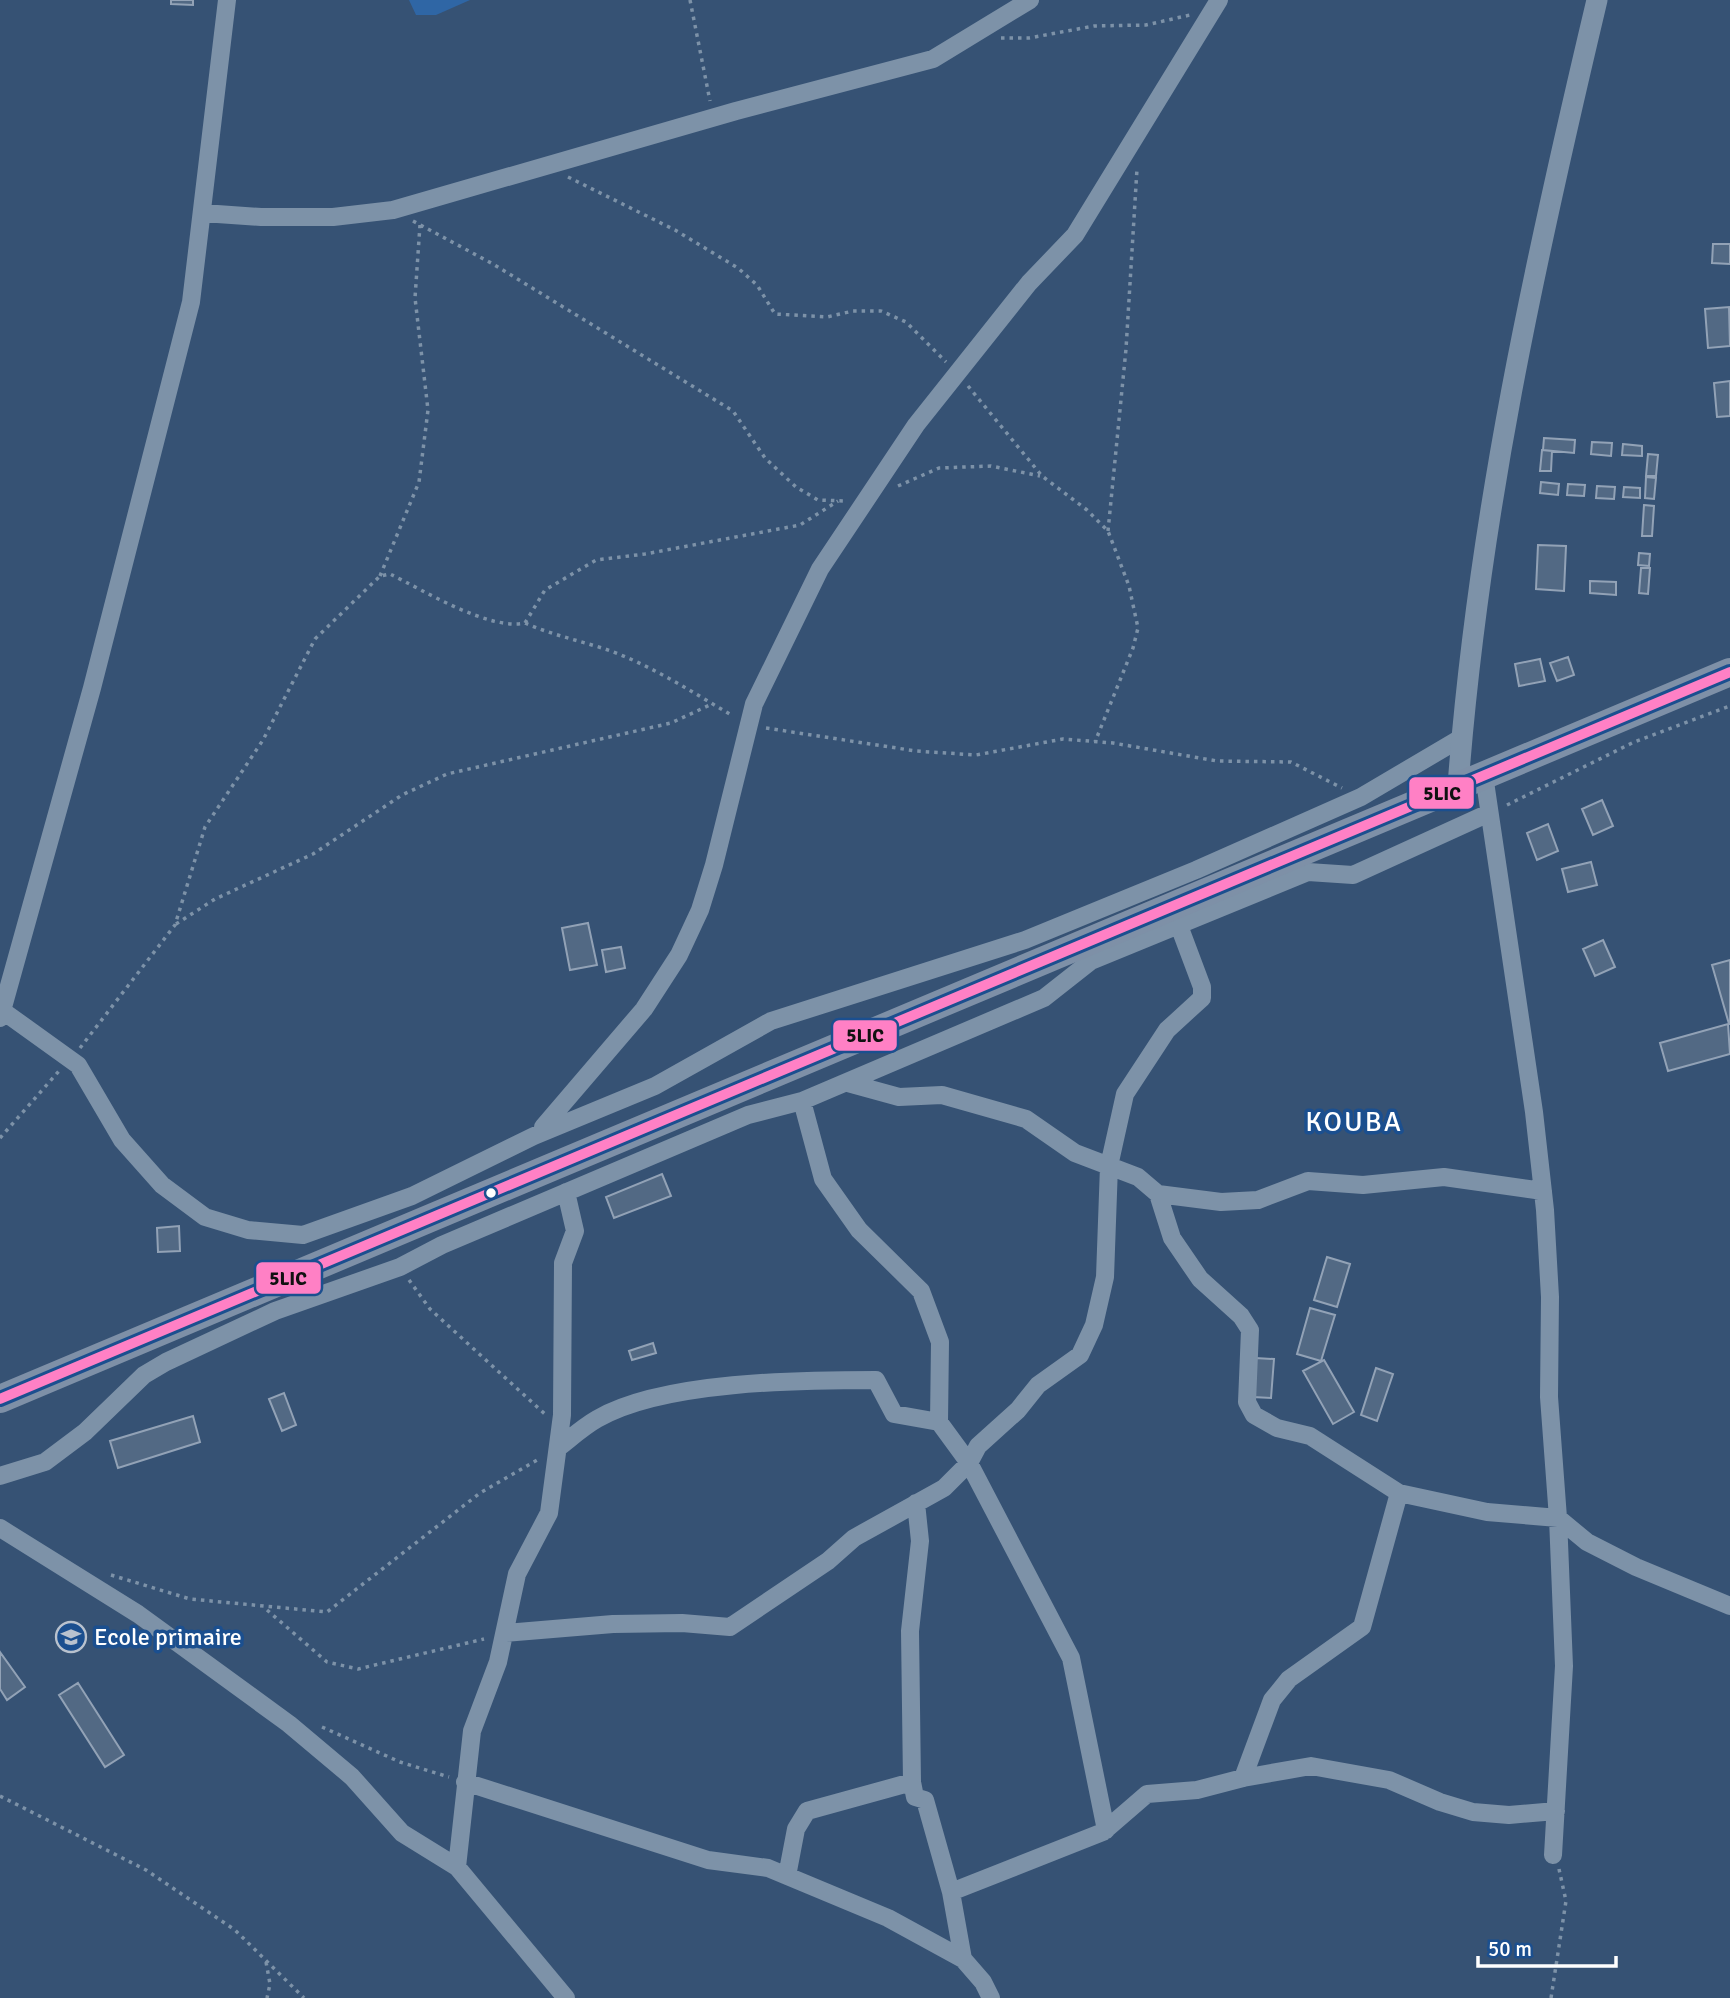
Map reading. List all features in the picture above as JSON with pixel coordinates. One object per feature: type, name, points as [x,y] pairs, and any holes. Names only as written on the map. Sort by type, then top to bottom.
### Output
[{"type":"highway","points":[[0,1399],[1176,916],[1458,786],[1730,672]]},
{"type":"street","points":[[228,0],[190,308],[92,688],[1,1012],[78,1065],[122,1140],[162,1185],[205,1217],[248,1230],[303,1235],[412,1196],[534,1136],[655,1086],[772,1021],[1025,940],[1361,797],[1461,738]]},
{"type":"street","points":[[203,213],[261,217],[333,217],[393,210],[713,117],[933,59],[1030,0]]},
{"type":"street","points":[[1458,786],[1468,667],[1501,434],[1597,0]]},
{"type":"street","points":[[534,1136],[557,1115],[644,1009],[679,955],[704,899],[754,704],[820,569],[925,415],[1029,283],[1075,234],[1218,4]]},
{"type":"street","points":[[1484,775],[1543,1191],[1550,1297],[1550,1410],[1564,1666],[1553,1855]]},
{"type":"street","points":[[0,1476],[45,1462],[85,1432],[144,1376],[166,1362],[275,1311],[400,1267],[442,1245],[748,1115],[802,1101],[848,1083],[1044,998],[1091,961],[1176,916],[1308,872],[1353,874],[1489,813]]},
{"type":"street","points":[[506,1633],[613,1624],[682,1623],[730,1627],[828,1560],[854,1538],[944,1488],[969,1463],[978,1446],[1018,1410],[1038,1385],[1080,1355],[1094,1325],[1105,1278],[1110,1166],[1125,1094],[1167,1030],[1202,998],[1202,987],[1176,916]]},
{"type":"street","points":[[848,1083],[899,1097],[942,1095],[1026,1119],[1075,1153],[1138,1177],[1158,1194],[1172,1238],[1200,1279],[1241,1316],[1250,1330],[1247,1402],[1254,1415],[1277,1428],[1310,1436],[1399,1493],[1487,1512],[1558,1518],[1587,1542],[1647,1572],[1730,1606]]},
{"type":"street","points":[[802,1101],[823,1179],[859,1230],[921,1291],[940,1342],[939,1422],[969,1463],[1071,1658],[1106,1830]]},
{"type":"street","points":[[1158,1194],[1221,1202],[1258,1200],[1308,1181],[1363,1185],[1444,1177],[1543,1191]]},
{"type":"street","points":[[457,1867],[472,1731],[506,1633],[510,1593],[549,1513],[560,1429],[563,1263],[575,1231],[566,1192]]},
{"type":"street","points":[[558,1448],[598,1418],[646,1401],[708,1389],[808,1380],[876,1380],[894,1414],[939,1422]]},
{"type":"street","points":[[1243,1778],[1272,1700],[1289,1679],[1362,1627],[1399,1493]]},
{"type":"street","points":[[916,1503],[920,1541],[910,1630],[912,1782],[915,1797],[925,1800],[950,1892],[963,1959]]},
{"type":"street","points":[[0,1528],[138,1614],[289,1724],[352,1777],[401,1833],[457,1867],[566,1998]]},
{"type":"street","points":[[950,1892],[977,1884],[1106,1830],[1147,1794],[1197,1790],[1243,1778],[1311,1766],[1389,1780],[1440,1802],[1474,1812],[1509,1815],[1556,1811]]},
{"type":"street","points":[[465,1782],[708,1860],[768,1868],[888,1917],[963,1959],[983,1982],[991,1998]]},
{"type":"street","points":[[787,1876],[796,1829],[807,1811],[912,1782]]},
{"type":"path","points":[[690,0],[713,117]]},
{"type":"path","points":[[969,38],[1029,38],[1094,26],[1146,25],[1218,4]]},
{"type":"path","points":[[1108,531],[1126,349],[1140,157]]},
{"type":"path","points":[[393,210],[493,264],[733,411],[765,458],[796,487],[818,500],[864,502],[939,468],[991,466],[1042,476]]},
{"type":"path","points":[[0,1138],[89,1039],[175,925],[205,827],[263,740],[315,639],[380,576],[419,482],[428,410],[415,298],[421,225]]},
{"type":"path","points":[[525,623],[545,590],[596,560],[645,554],[800,525],[838,501]]},
{"type":"path","points":[[380,576],[390,574],[466,610],[513,626],[525,623],[604,649],[748,725],[928,751],[976,755],[1063,739],[1113,743],[1217,761],[1292,762],[1361,797]]},
{"type":"path","points":[[175,925],[215,900],[313,854],[402,795],[447,774],[671,723],[712,704]]},
{"type":"path","points":[[1489,813],[1634,742],[1730,706]]},
{"type":"path","points":[[400,1267],[430,1309],[560,1429]]},
{"type":"path","points":[[100,1572],[190,1599],[327,1612],[480,1493],[558,1448]]},
{"type":"path","points":[[266,1608],[327,1662],[358,1669],[506,1633]]},
{"type":"path","points":[[312,1722],[400,1762],[465,1782]]},
{"type":"path","points":[[0,1796],[146,1870],[235,1930],[304,1998]]},
{"type":"path","points":[[1551,1998],[1566,1901],[1564,1881],[1553,1855]]},
{"type":"path","points":[[266,1960],[270,1984],[267,1998]]},
{"type":"shaded area","points":[[409,0],[470,0],[436,15],[416,15]]},
{"type":"building","points":[[171,0],[193,0],[193,5],[171,4]]},
{"type":"building","points":[[1713,244],[1730,244],[1730,264],[1712,263]]},
{"type":"building","points":[[1729,307],[1730,346],[1708,348],[1705,309]]},
{"type":"building","points":[[1730,381],[1730,416],[1717,417],[1714,383]]},
{"type":"building","points":[[1544,438],[1575,440],[1574,453],[1543,450]]},
{"type":"building","points":[[1592,442],[1612,443],[1611,456],[1591,454]]},
{"type":"building","points":[[1623,444],[1642,446],[1642,456],[1622,455]]},
{"type":"building","points":[[1542,450],[1552,451],[1551,471],[1540,471]]},
{"type":"building","points":[[1648,454],[1658,455],[1656,476],[1646,476]]},
{"type":"building","points":[[1646,477],[1656,478],[1654,499],[1645,498]]},
{"type":"building","points":[[1541,482],[1559,484],[1558,495],[1540,493]]},
{"type":"building","points":[[1568,484],[1585,485],[1584,496],[1567,495]]},
{"type":"building","points":[[1597,486],[1615,487],[1614,499],[1596,498]]},
{"type":"building","points":[[1624,487],[1640,488],[1640,498],[1623,497]]},
{"type":"building","points":[[1644,505],[1654,506],[1652,536],[1642,536]]},
{"type":"building","points":[[1538,545],[1566,546],[1564,591],[1536,589]]},
{"type":"building","points":[[1639,553],[1650,554],[1649,566],[1638,565]]},
{"type":"building","points":[[1641,568],[1650,568],[1648,594],[1639,593]]},
{"type":"building","points":[[1590,581],[1616,582],[1616,595],[1590,593]]},
{"type":"building","points":[[1568,657],[1574,675],[1557,681],[1550,663]]},
{"type":"building","points":[[1540,659],[1545,681],[1519,686],[1515,664]]},
{"type":"building","points":[[1602,800],[1613,826],[1593,835],[1582,809]]},
{"type":"building","points":[[1548,824],[1558,851],[1537,860],[1527,833]]},
{"type":"building","points":[[1591,862],[1597,885],[1568,892],[1562,869]]},
{"type":"building","points":[[588,923],[597,965],[570,970],[562,928]]},
{"type":"building","points":[[1603,940],[1615,967],[1595,976],[1583,949]]},
{"type":"building","points":[[621,947],[625,968],[606,972],[602,950]]},
{"type":"building","points":[[1730,960],[1730,1024],[1729,1024],[1712,965]]},
{"type":"building","points":[[1728,1024],[1730,1054],[1668,1071],[1660,1043]]},
{"type":"building","points":[[662,1174],[671,1196],[614,1218],[606,1197]]},
{"type":"building","points":[[179,1226],[180,1251],[158,1252],[157,1228]]},
{"type":"building","points":[[1327,1257],[1350,1264],[1337,1307],[1314,1300]]},
{"type":"building","points":[[1310,1308],[1335,1315],[1321,1361],[1297,1354]]},
{"type":"building","points":[[653,1343],[656,1353],[632,1360],[629,1351]]},
{"type":"building","points":[[1255,1358],[1274,1359],[1271,1398],[1253,1397]]},
{"type":"building","points":[[1324,1360],[1354,1412],[1333,1424],[1303,1371]]},
{"type":"building","points":[[1376,1368],[1393,1374],[1377,1421],[1361,1415]]},
{"type":"building","points":[[284,1393],[296,1425],[282,1431],[269,1399]]},
{"type":"building","points":[[193,1416],[200,1442],[118,1468],[110,1441]]},
{"type":"building","points":[[0,1652],[25,1687],[7,1700],[0,1689]]},
{"type":"building","points":[[78,1683],[124,1755],[105,1767],[59,1695]]},
{"type":"transit line","name":"5LIC","points":[[0,1399],[1730,672]]},
{"type":"place","name":"Ecole primaire","points":[[71,1637]]},
{"type":"district","name":"KOUBA","points":[[1354,1121]]}]
